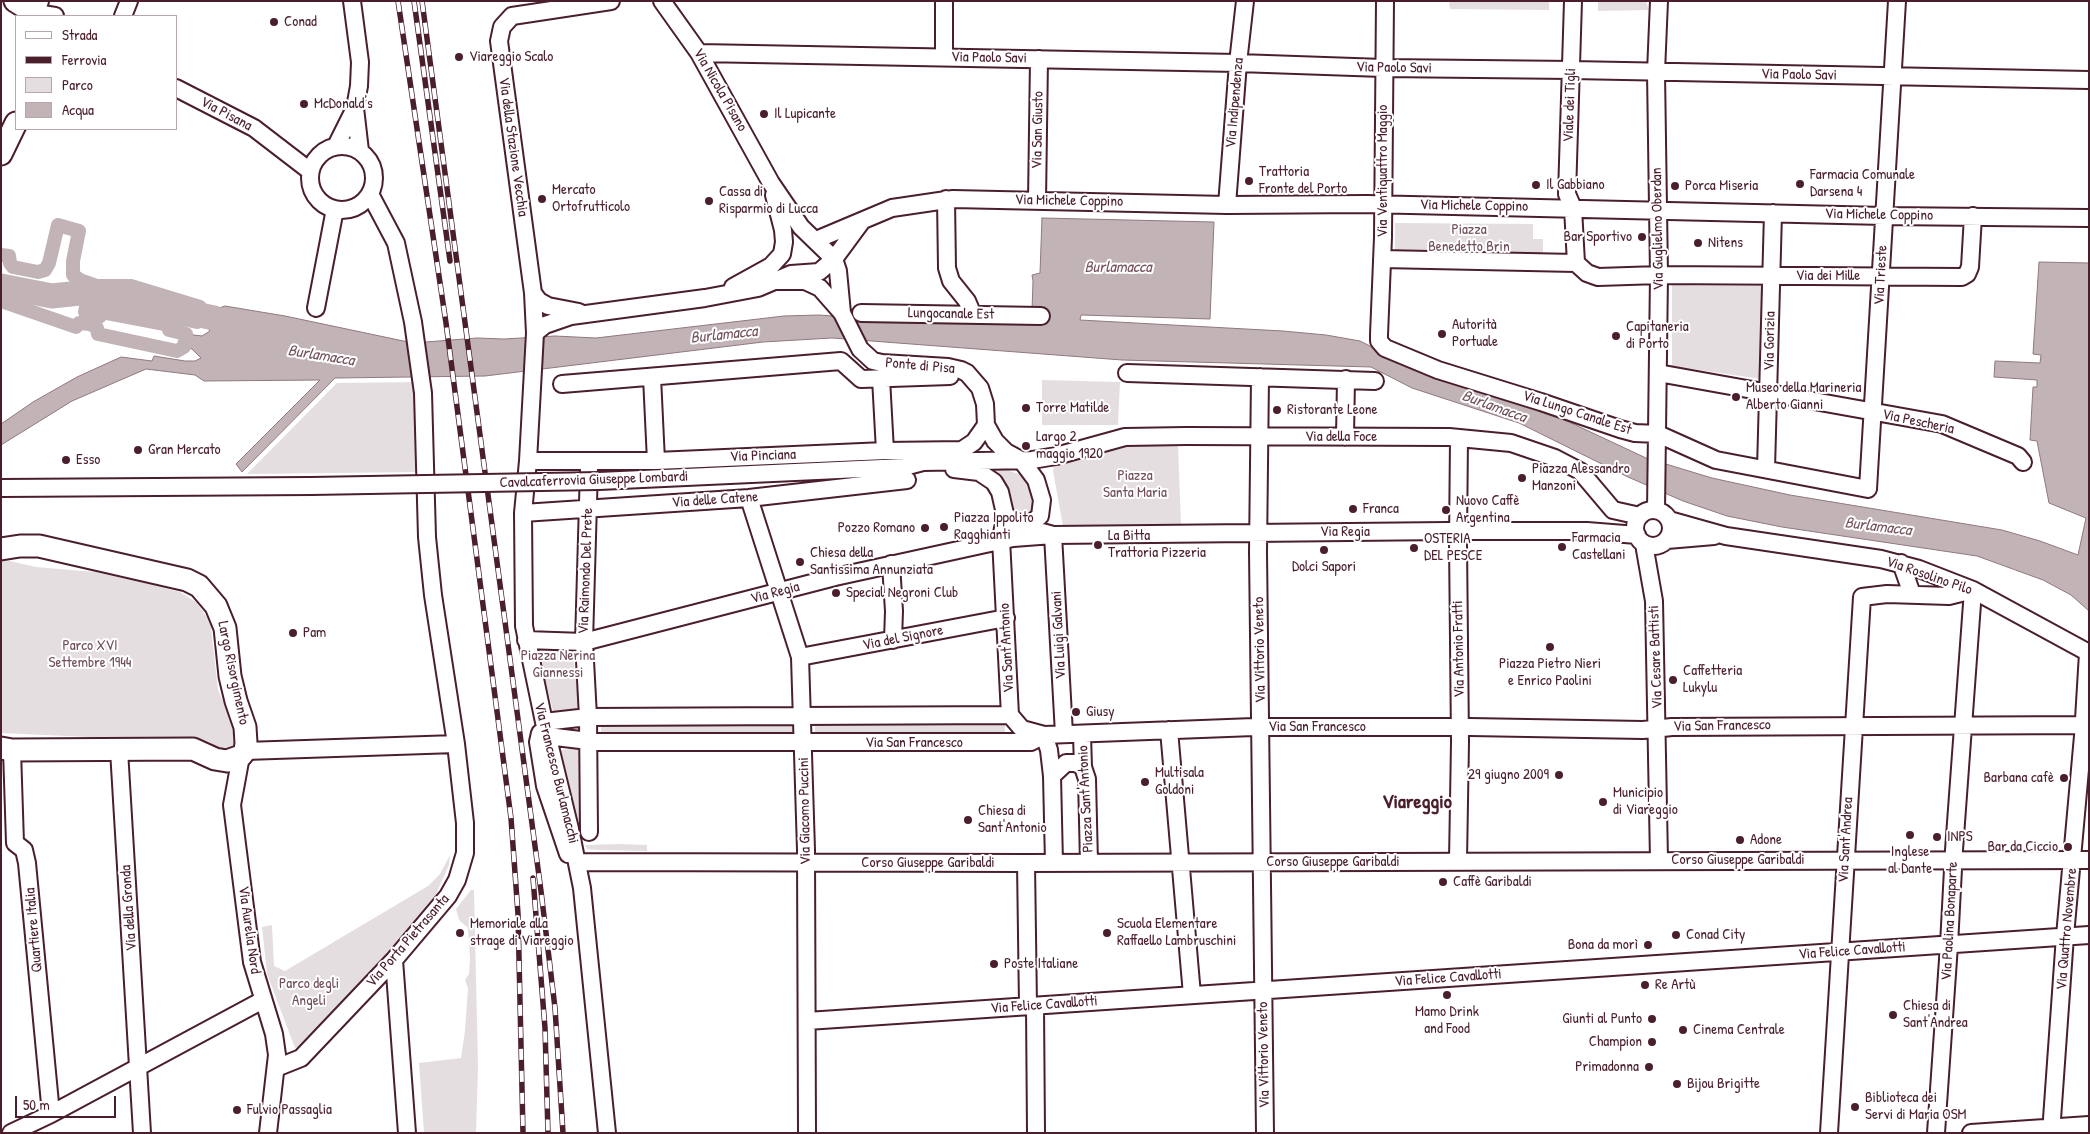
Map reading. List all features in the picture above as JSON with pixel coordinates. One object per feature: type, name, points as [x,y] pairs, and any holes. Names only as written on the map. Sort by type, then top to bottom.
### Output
[{"type":"main road","points":[[15,1],[42,12]]},
{"type":"main road","points":[[1,154],[15,125]]},
{"type":"main road","name":"Largo Risorgimento","points":[[1,549],[38,546],[187,580],[199,586],[212,600],[225,628],[230,676],[245,727],[246,743],[243,753]]},
{"type":"main road","points":[[5,749],[193,750],[230,761],[243,753]]},
{"type":"street","points":[[123,15],[128,1]]},
{"type":"street","points":[[336,146],[355,108],[359,86],[360,62],[352,1]]},
{"type":"street","name":"Via della Stazione Vecchia","points":[[533,293],[499,46],[500,30],[506,21],[516,14],[612,1]]},
{"type":"street","points":[[944,1],[944,57]]},
{"type":"street","name":"Via Indipendenza","points":[[1227,205],[1238,63],[1245,1]]},
{"type":"street","name":"Via Ventiquattro Maggio","points":[[1379,341],[1383,204],[1385,1]]},
{"type":"street","name":"Viale dei Tigli","points":[[1573,1],[1567,194],[1573,208],[1576,263]]},
{"type":"street","name":"Via Guglielmo Oberdan","points":[[1652,1],[1658,20]]},
{"type":"street","name":"Via Guglielmo Oberdan","points":[[1659,1],[1656,72],[1658,436],[1661,510]]},
{"type":"street","name":"Via Trieste","points":[[1868,489],[1897,1]]},
{"type":"street","name":"Via Nicola Pisano","points":[[662,4],[699,53],[771,183]]},
{"type":"street","name":"Via Paolo Savi","points":[[699,53],[1238,63],[1383,68],[2089,80]]},
{"type":"street","name":"Via San Giusto","points":[[1037,201],[1039,59]]},
{"type":"street","name":"Via Pisana","points":[[178,89],[244,122],[274,142],[310,172]]},
{"type":"street","points":[[355,108],[360,151]]},
{"type":"street","name":"Via Pisana","points":[[274,142],[302,152],[320,154]]},
{"type":"street","points":[[336,146],[350,147],[360,151],[368,160],[373,170],[374,182],[370,194],[355,207],[335,209],[327,206],[315,195],[310,180],[310,172],[314,162],[320,154],[336,146]]},
{"type":"street","points":[[771,183],[801,227],[834,259],[838,268],[842,313]]},
{"type":"street","points":[[705,298],[761,272],[774,264],[782,254],[783,230],[771,183]]},
{"type":"street","name":"Via Porta Pietrasanta","points":[[276,1068],[301,1058],[394,960],[448,896],[461,867],[464,853],[465,823],[456,744],[433,595],[427,537],[423,393],[413,322],[396,243],[387,222],[370,194]]},
{"type":"street","points":[[946,199],[948,268],[951,280],[967,301],[970,315]]},
{"type":"street","name":"Via Michele Coppino","points":[[816,240],[899,206],[946,199],[1227,205],[1383,204],[1884,216],[2089,218]]},
{"type":"street","points":[[316,308],[335,209]]},
{"type":"street","name":"Via Gorizia","points":[[1766,469],[1773,213]]},
{"type":"street","name":"Via dei Mille","points":[[1576,263],[1595,277],[1965,276],[1970,267],[1973,216]]},
{"type":"street","points":[[535,332],[553,322],[589,313],[751,290],[778,281],[791,274],[819,272],[834,259],[862,220]]},
{"type":"street","points":[[1382,259],[1576,263]]},
{"type":"street","points":[[778,281],[799,280],[813,284],[823,291],[842,313]]},
{"type":"street","points":[[533,293],[539,301],[548,306],[589,313]]},
{"type":"street","name":"Via Francesco Burlamacchi","points":[[533,293],[535,332],[528,461],[523,514],[523,603],[526,640],[545,729],[578,865],[586,915],[607,1133]]},
{"type":"street","name":"Ponte di Pisa","points":[[842,313],[860,349],[875,362],[956,368],[970,376],[978,384],[982,393],[986,424]]},
{"type":"street","name":"Lungocanale Est","points":[[861,313],[1040,316]]},
{"type":"street","name":"Via Lungo Canale Est","points":[[1379,341],[1390,351],[1438,370],[1542,402],[1629,432],[1658,436],[1716,460],[1868,489]]},
{"type":"street","points":[[562,384],[840,361],[860,379],[970,376]]},
{"type":"street","points":[[1127,373],[1375,381]]},
{"type":"street","name":"Via Pescheria","points":[[1658,373],[1942,424],[2018,456],[2023,462]]},
{"type":"street","points":[[652,377],[656,461]]},
{"type":"street","name":"Via Vittorio Veneto","points":[[1260,377],[1258,532],[1265,1133]]},
{"type":"street","points":[[881,378],[885,451]]},
{"type":"street","points":[[1344,437],[1346,380]]},
{"type":"street","points":[[906,474],[962,469],[984,474],[998,487],[1005,514],[1011,522],[1024,527],[1033,523],[1042,511],[1042,500],[1036,480],[1021,460],[1000,447],[986,424],[974,442],[962,450],[923,462]]},
{"type":"street","name":"Via della Foce","points":[[1021,460],[1056,456],[1125,437],[1459,438],[1511,443],[1564,462],[1584,475],[1614,510],[1640,516]]},
{"type":"street","name":"Via Antonio Fratti","points":[[1458,861],[1460,727],[1459,438]]},
{"type":"street","name":"Via Pinciana","points":[[528,461],[656,461],[885,451],[962,450],[980,453],[996,459]]},
{"type":"street","name":"Cavalcaferrovia Giuseppe Lombardi","points":[[20,488],[311,486],[906,474],[923,462],[996,459],[1021,460]]},
{"type":"street","name":"Via Raimondo Del Prete","points":[[589,461],[584,642],[588,717],[589,832]]},
{"type":"street","name":"Via delle Catene","points":[[523,514],[749,498],[906,474]]},
{"type":"street","points":[[1,484],[20,488]]},
{"type":"street","points":[[1,489],[20,488]]},
{"type":"street","name":"Via Giacomo Puccini","points":[[749,498],[800,657],[806,863],[807,1133]]},
{"type":"street","points":[[1661,510],[1671,528],[1667,540],[1655,546],[1641,539],[1635,526],[1640,516],[1646,512],[1661,510]]},
{"type":"street","name":"Via Rosolino Pilo","points":[[1661,510],[1726,536]]},
{"type":"street","points":[[1001,539],[1005,514]]},
{"type":"street","name":"Via Regia","points":[[1024,527],[1053,535]]},
{"type":"street","name":"Via Regia","points":[[526,640],[584,642],[779,591],[1001,539],[1053,535],[1258,532],[1587,531],[1641,539]]},
{"type":"street","name":"Via Luigi Galvani","points":[[1053,535],[1064,734]]},
{"type":"street","name":"Via Rosolino Pilo","points":[[1667,540],[1726,536],[1901,563],[1973,590],[2089,653]]},
{"type":"street","name":"Via Sant'Antonio","points":[[1001,539],[1010,715],[1022,729],[1044,735]]},
{"type":"street","name":"Via Cesare Battisti","points":[[1641,539],[1654,595],[1659,860]]},
{"type":"street","points":[[1901,563],[1912,594]]},
{"type":"street","points":[[891,564],[894,611],[893,640]]},
{"type":"street","name":"Via Sant'Andrea","points":[[1829,1133],[1862,597],[1886,594],[1949,596],[1973,590]]},
{"type":"street","name":"Via Paolina Bonaparte","points":[[1936,1133],[1962,724],[1973,590]]},
{"type":"street","name":"Via del Signore","points":[[800,657],[1006,618]]},
{"type":"street","name":"Via Quattro Novembre","points":[[2051,1130],[2065,936],[2081,860],[2089,653]]},
{"type":"street","name":"Via San Francesco","points":[[545,729],[588,717],[1010,715]]},
{"type":"street","name":"Via San Francesco","points":[[545,729],[588,742],[804,744],[1031,742],[1044,735],[1261,728],[1460,727],[1643,730],[1658,728],[1853,725],[2086,725]]},
{"type":"street","points":[[1169,730],[1192,995]]},
{"type":"street","points":[[1044,735],[1050,754],[1052,776],[1054,863]]},
{"type":"street","name":"Piazza Sant'Antonio","points":[[1082,735],[1083,766],[1087,779],[1089,863]]},
{"type":"street","points":[[243,753],[456,744]]},
{"type":"street","name":"Quartiere Italia","points":[[5,749],[15,843],[24,850],[27,863],[51,1114]]},
{"type":"street","name":"Via della Gronda","points":[[119,750],[142,1133]]},
{"type":"street","name":"Via Aurelia Nord","points":[[243,753],[232,805],[252,962],[275,1039],[277,1054],[268,1133]]},
{"type":"street","points":[[215,758],[227,776],[232,805]]},
{"type":"street","points":[[1052,776],[1066,763],[1076,763],[1083,766]]},
{"type":"street","name":"Corso Giuseppe Garibaldi","points":[[578,865],[2081,860]]},
{"type":"street","points":[[1026,863],[1036,1133]]},
{"type":"street","name":"Via Felice Cavallotti","points":[[807,1020],[2089,935]]},
{"type":"street","points":[[394,960],[408,1133]]},
{"type":"street","points":[[11,1133],[51,1114],[263,1000]]},
{"type":"street","points":[[1971,1133],[2051,1130],[2089,1125]]},
{"type":"green space","points":[[1449,1],[1549,1],[1549,10],[1450,9]]},
{"type":"green space","points":[[1598,1],[1646,1],[1649,10],[1598,11]]},
{"type":"green space","name":"Piazza Benedetto Brin","points":[[1395,223],[1533,224],[1533,239],[1543,239],[1543,255],[1395,253]]},
{"type":"green space","points":[[1672,285],[1762,286],[1761,379],[1672,366]]},
{"type":"green space","points":[[1042,380],[1120,382],[1118,425],[1042,425]]},
{"type":"green space","points":[[420,382],[420,472],[247,474],[337,383]]},
{"type":"green space","name":"Piazza Santa Maria","points":[[1130,445],[1178,445],[1181,524],[1063,526],[1053,471],[1054,466]]},
{"type":"green space","points":[[993,465],[1024,476],[1029,482],[1034,501],[1033,515],[1015,516],[1005,486],[991,469]]},
{"type":"green space","name":"Parco XVI Settembre 1944","points":[[1,559],[36,567],[95,572],[180,592],[196,602],[211,627],[218,690],[235,730],[234,745],[226,750],[221,749],[195,737],[177,741],[1,733]]},
{"type":"green space","name":"Piazza Nerina Giannessi","points":[[537,648],[572,648],[580,712],[561,714],[553,711]]},
{"type":"green space","points":[[1005,721],[1005,733],[815,735],[815,722]]},
{"type":"green space","points":[[795,722],[796,735],[601,738],[601,724]]},
{"type":"green space","points":[[580,748],[582,834],[578,834],[560,750]]},
{"type":"green space","points":[[585,845],[647,845],[647,851],[596,850],[587,849]]},
{"type":"green space","name":"Parco degli Angeli","points":[[450,855],[449,865],[433,901],[306,1044],[295,1048],[267,974],[262,927],[272,925],[274,966],[285,971],[428,886],[440,874]]},
{"type":"green space","points":[[471,890],[474,890],[478,1066],[476,1133],[424,1133],[419,1063],[461,1058],[468,988],[465,980],[469,974],[470,959],[468,928],[459,920],[456,909]]},
{"type":"water","name":"Burlamacca","points":[[1042,218],[1214,222],[1210,319],[1081,315],[1080,320],[1283,331],[1326,335],[1360,341],[1388,355],[1535,406],[1646,458],[1712,478],[1790,495],[2002,530],[2078,555],[2086,518],[2049,503],[2037,441],[2030,440],[2033,387],[2037,387],[2037,380],[1994,377],[1995,361],[2040,363],[2041,355],[2033,354],[2039,262],[2089,263],[2089,611],[2071,595],[2043,580],[1977,556],[1782,527],[1727,516],[1683,501],[1628,477],[1519,423],[1412,388],[1371,367],[1122,360],[832,338],[763,342],[485,376],[335,378],[242,472],[236,464],[320,380],[204,381],[195,375],[146,369],[72,401],[1,445],[1,424],[33,402],[77,377],[121,357],[152,361],[154,356],[185,361],[195,361],[201,358],[192,349],[184,347],[186,334],[202,336],[210,331],[205,324],[197,322],[200,307],[216,309],[225,306],[285,316],[413,343],[477,338],[504,339],[555,336],[596,338],[784,316],[819,315],[896,321],[1032,311],[1032,275],[1040,273]]},
{"type":"waterway","name":"Burlamacca","points":[[1,255],[9,256],[13,267],[38,272],[45,270],[49,263],[58,225],[79,231],[73,261],[73,275],[80,280],[97,286],[131,286],[200,307],[197,322],[104,302],[89,302],[86,307],[85,312],[100,316],[102,312],[170,325],[169,330],[186,334],[184,347],[177,351],[98,334],[97,328],[90,324],[79,323],[76,327],[1,301]]},
{"type":"waterway","name":"Burlamacca","points":[[1,286],[52,296],[89,292],[214,318],[230,327]]},
{"type":"railway","points":[[398,1],[446,323],[511,818],[518,914],[523,1133]]},
{"type":"railway","points":[[414,1],[450,261]]},
{"type":"railway","points":[[422,1],[541,891],[555,1008],[563,1133]]},
{"type":"railway","points":[[533,878],[545,1028],[548,1133]]},
{"type":"place","name":"Conad","points":[[274,22]]},
{"type":"place","name":"Viareggio Scalo","points":[[459,57]]},
{"type":"place","name":"McDonald's","points":[[304,104]]},
{"type":"place","name":"Il Lupicante","points":[[764,114]]},
{"type":"place","name":"Trattoria Fronte del Porto","points":[[1249,181]]},
{"type":"place","name":"Farmacia Comunale Darsena 4","points":[[1800,184]]},
{"type":"place","name":"Il Gabbiano","points":[[1536,185]]},
{"type":"place","name":"Porca Miseria","points":[[1675,186]]},
{"type":"place","name":"Mercato Ortofrutticolo","points":[[542,199]]},
{"type":"place","name":"Cassa di Risparmio di Lucca","points":[[709,201]]},
{"type":"place","name":"Bar Sportivo","points":[[1642,237]]},
{"type":"place","name":"Nitens","points":[[1698,243]]},
{"type":"place","name":"Autorità Portuale","points":[[1442,334]]},
{"type":"place","name":"Capitaneria di Porto","points":[[1616,336]]},
{"type":"place","name":"Museo della Marineria Alberto Gianni","points":[[1736,397]]},
{"type":"place","name":"Torre Matilde","points":[[1026,408]]},
{"type":"place","name":"Ristorante Leone","points":[[1277,410]]},
{"type":"place","name":"Largo 2 maggio 1920","points":[[1026,446]]},
{"type":"place","name":"Gran Mercato","points":[[138,450]]},
{"type":"place","name":"Esso","points":[[66,460]]},
{"type":"place","name":"Piazza Alessandro Manzoni","points":[[1522,478]]},
{"type":"place","name":"Franca","points":[[1353,509]]},
{"type":"place","name":"Nuovo Caffè Argentina","points":[[1446,510]]},
{"type":"place","name":"Piazza Ippolito Ragghianti","points":[[944,527]]},
{"type":"place","name":"Pozzo Romano","points":[[925,528]]},
{"type":"place","name":"La Bitta Trattoria Pizzeria","points":[[1098,545]]},
{"type":"place","name":"Farmacia Castellani","points":[[1562,547]]},
{"type":"place","name":"OSTERIA DEL PESCE","points":[[1414,548]]},
{"type":"place","name":"Dolci Sapori","points":[[1324,550]]},
{"type":"place","name":"Chiesa della Santissima Annunziata","points":[[800,562]]},
{"type":"place","name":"Special Negroni Club","points":[[836,593]]},
{"type":"place","name":"Pam","points":[[293,633]]},
{"type":"place","name":"Piazza Pietro Nieri e Enrico Paolini","points":[[1550,647]]},
{"type":"place","name":"Caffetteria Lukylu","points":[[1673,680]]},
{"type":"place","name":"Giusy","points":[[1076,712]]},
{"type":"place","name":"29 giugno 2009","points":[[1559,775]]},
{"type":"place","name":"Barbana cafè","points":[[2064,778]]},
{"type":"place","name":"Multisala Goldoni","points":[[1145,782]]},
{"type":"place","name":"Municipio di Viareggio","points":[[1603,802]]},
{"type":"place","name":"Chiesa di Sant'Antonio","points":[[968,820]]},
{"type":"place","name":"Inglese al Dante","points":[[1910,835]]},
{"type":"place","name":"INPS","points":[[1937,837]]},
{"type":"place","name":"Adone","points":[[1740,840]]},
{"type":"place","name":"Bar da Ciccio","points":[[2068,847]]},
{"type":"place","name":"Caffè Garibaldi","points":[[1443,882]]},
{"type":"place","name":"Memoriale alla strage di Viareggio","points":[[460,933]]},
{"type":"place","name":"Scuola Elementare Raffaello Lambruschini","points":[[1107,933]]},
{"type":"place","name":"Conad City","points":[[1676,935]]},
{"type":"place","name":"Bona da morì","points":[[1648,945]]},
{"type":"place","name":"Poste Italiane","points":[[994,964]]},
{"type":"place","name":"Re Artù","points":[[1645,985]]},
{"type":"place","name":"Mamo Drink and Food","points":[[1447,995]]},
{"type":"place","name":"Chiesa di Sant'Andrea","points":[[1893,1015]]},
{"type":"place","name":"Giunti al Punto","points":[[1652,1019]]},
{"type":"place","name":"Cinema Centrale","points":[[1683,1030]]},
{"type":"place","name":"Champion","points":[[1652,1042]]},
{"type":"place","name":"Primadonna","points":[[1649,1067]]},
{"type":"place","name":"Bijou Brigitte","points":[[1677,1084]]},
{"type":"place","name":"Biblioteca dei Servi di Maria OSM","points":[[1855,1107]]},
{"type":"place","name":"Fulvio Passaglia","points":[[237,1110]]},
{"type":"district","name":"Viareggio","points":[[1417,803]]}]
